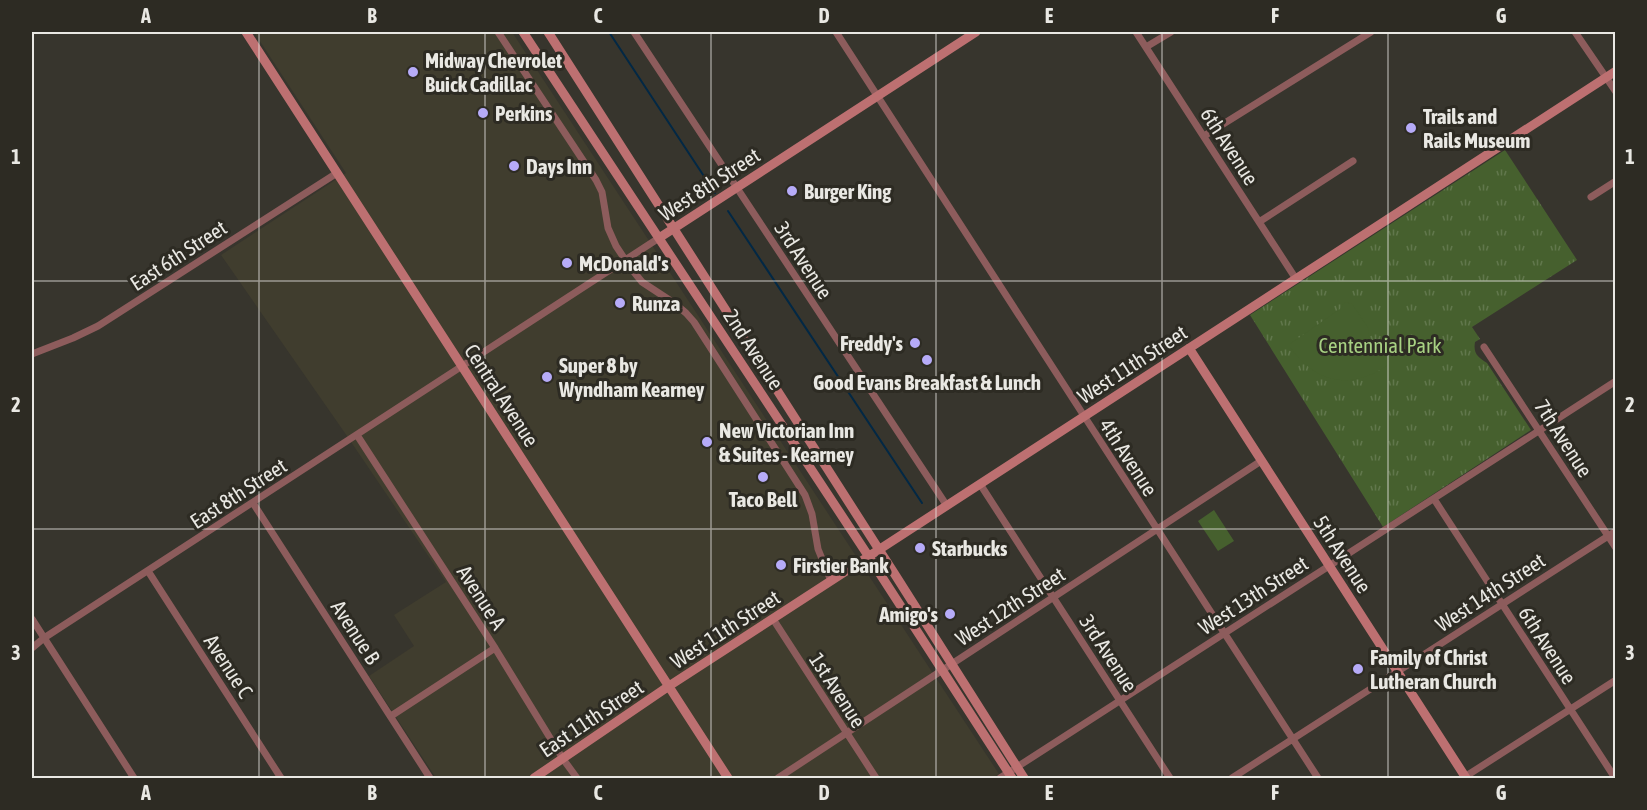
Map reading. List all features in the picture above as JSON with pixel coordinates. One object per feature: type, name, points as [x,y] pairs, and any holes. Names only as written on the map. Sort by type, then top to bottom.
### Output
[{"type":"main road","name":"Central Avenue","points":[[246,32],[728,778]]},
{"type":"main road","name":"2nd Avenue","points":[[523,32],[869,556],[1009,774],[1024,778]]},
{"type":"main road","name":"2nd Avenue","points":[[548,32],[952,664],[1009,774]]},
{"type":"main road","name":"West 8th Street","points":[[659,238],[976,32]]},
{"type":"main road","name":"West 11th Street","points":[[669,686],[1616,71]]},
{"type":"main road","name":"5th Avenue","points":[[1189,348],[1465,778]]},
{"type":"main road","name":"East 11th Street","points":[[534,778],[669,686]]},
{"type":"street","points":[[498,32],[596,180],[602,192],[608,228],[625,260],[642,282],[674,303],[694,322],[800,486],[812,514],[818,549],[831,581]]},
{"type":"street","name":"3rd Avenue","points":[[634,32],[946,506]]},
{"type":"street","name":"4th Avenue","points":[[836,32],[1318,778]]},
{"type":"street","name":"6th Avenue","points":[[1136,32],[1296,279]]},
{"type":"street","points":[[1146,47],[1171,32]]},
{"type":"street","points":[[1204,136],[1371,32]]},
{"type":"street","points":[[1575,32],[1616,92]]},
{"type":"street","points":[[1259,222],[1353,161]]},
{"type":"street","name":"East 6th Street","points":[[32,354],[73,339],[98,326],[337,173]]},
{"type":"street","points":[[1591,197],[1616,181]]},
{"type":"street","name":"West 8th Street","points":[[462,366],[659,238]]},
{"type":"street","name":"7th Avenue","points":[[1484,347],[1616,548]]},
{"type":"street","name":"East 8th Street","points":[[32,648],[462,366]]},
{"type":"street","name":"West 13th Street","points":[[1009,774],[1616,381]]},
{"type":"street","name":"Avenue A","points":[[357,435],[577,778]]},
{"type":"street","name":"West 12th Street","points":[[778,778],[1261,461]]},
{"type":"street","name":"3rd Avenue","points":[[980,484],[1170,778]]},
{"type":"street","name":"6th Avenue","points":[[1434,499],[1615,778]]},
{"type":"street","name":"Avenue B","points":[[253,503],[430,778]]},
{"type":"street","name":"West 14th Street","points":[[1232,778],[1616,531]]},
{"type":"street","name":"Avenue C","points":[[148,571],[281,778]]},
{"type":"street","points":[[32,619],[134,778]]},
{"type":"street","name":"1st Avenue","points":[[773,619],[876,778]]},
{"type":"street","points":[[390,716],[495,648]]},
{"type":"street","points":[[1465,778],[1616,680]]},
{"type":"shaded area","points":[[254,32],[512,32],[999,774],[993,778],[436,778],[369,676],[414,646],[394,615],[446,582],[221,255],[346,173]]},
{"type":"green space","name":"Centennial Park","points":[[1505,150],[1577,260],[1472,327],[1480,339],[1475,342],[1477,355],[1487,363],[1531,430],[1383,527],[1250,315]]},
{"type":"green space","points":[[1345,302],[1352,304],[1369,329],[1368,335],[1388,365],[1370,375],[1344,380],[1323,376],[1314,371],[1297,356],[1290,344],[1340,309]]},
{"type":"green space","points":[[1214,510],[1234,541],[1218,551],[1198,521]]},
{"type":"waterway","points":[[609,32],[715,193]]},
{"type":"waterway","points":[[728,211],[922,503]]},
{"type":"place","name":"Midway Chevrolet Buick Cadillac","points":[[413,72]]},
{"type":"place","name":"Perkins","points":[[483,113]]},
{"type":"place","name":"Trails and Rails Museum","points":[[1411,128]]},
{"type":"place","name":"Days Inn","points":[[514,166]]},
{"type":"place","name":"Burger King","points":[[792,191]]},
{"type":"place","name":"McDonald's","points":[[567,263]]},
{"type":"place","name":"Runza","points":[[620,303]]},
{"type":"place","name":"Freddy's","points":[[915,343]]},
{"type":"place","name":"Good Evans Breakfast & Lunch","points":[[927,360]]},
{"type":"place","name":"Super 8 by Wyndham Kearney","points":[[547,377]]},
{"type":"place","name":"New Victorian Inn & Suites - Kearney","points":[[707,442]]},
{"type":"place","name":"Taco Bell","points":[[763,477]]},
{"type":"place","name":"Starbucks","points":[[920,548]]},
{"type":"place","name":"Firstier Bank","points":[[781,565]]},
{"type":"place","name":"Amigo's","points":[[950,614]]},
{"type":"place","name":"Family of Christ Lutheran Church","points":[[1358,669]]}]
